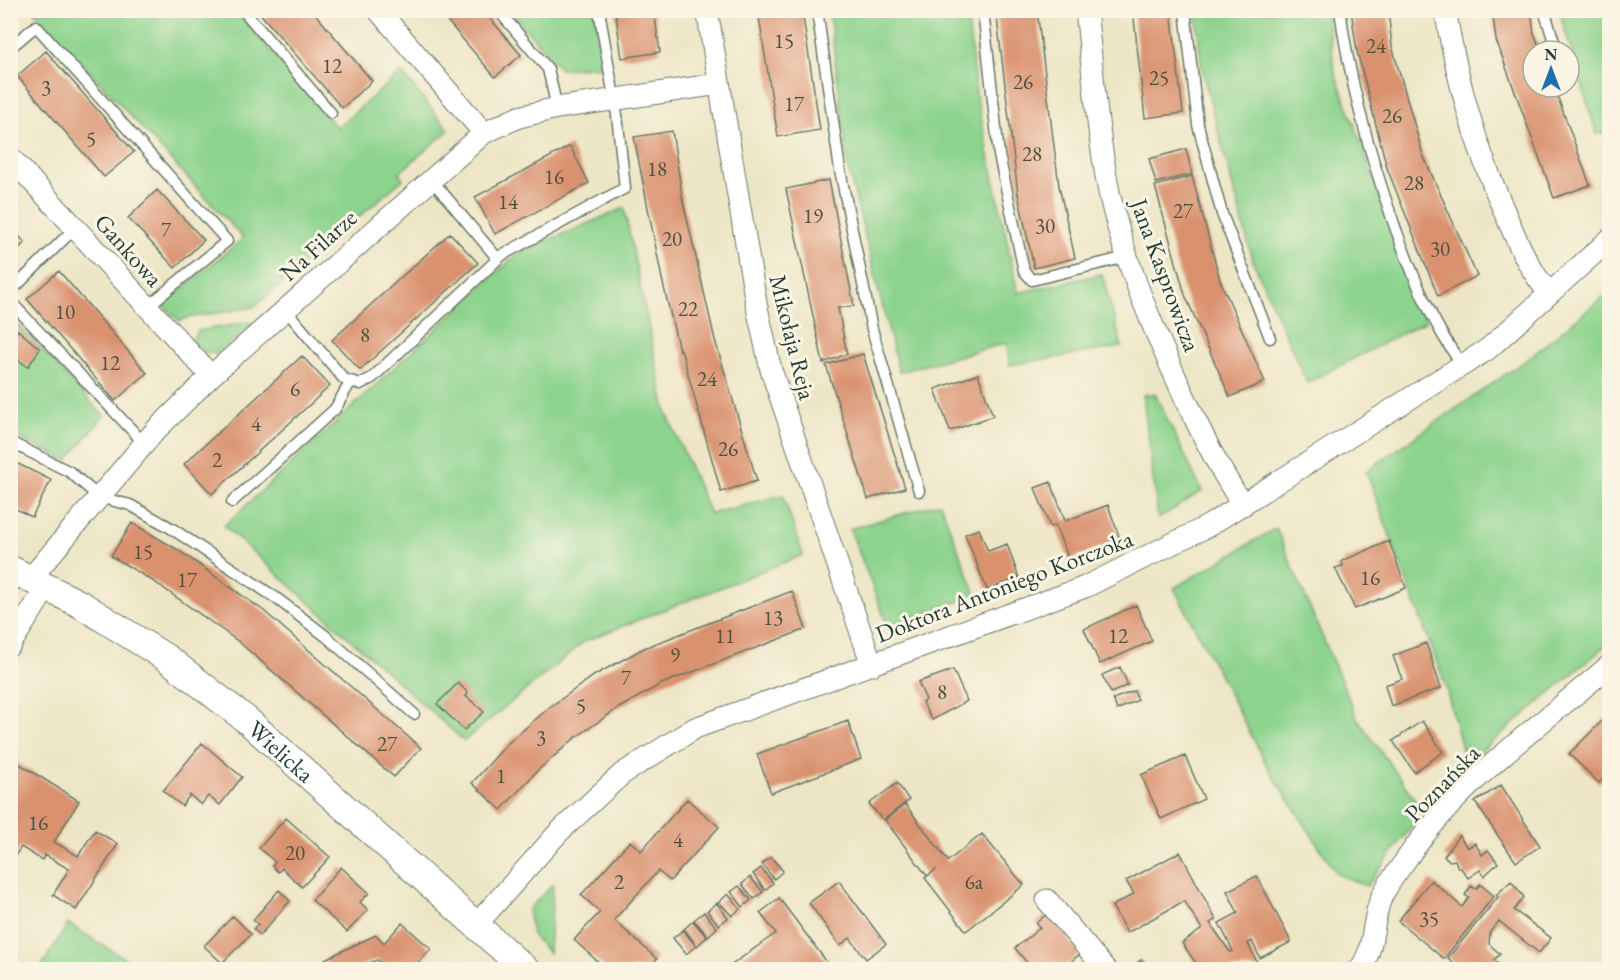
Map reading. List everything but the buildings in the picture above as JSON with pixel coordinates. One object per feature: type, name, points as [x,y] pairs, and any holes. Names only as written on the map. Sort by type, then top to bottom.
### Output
[{"type":"street","points":[[378,10],[484,133]]},
{"type":"street","name":"Mikołaja Reja","points":[[707,10],[756,303],[771,370],[872,665]]},
{"type":"street","name":"Jana Kasprowicza","points":[[1086,10],[1104,162],[1127,257],[1149,318],[1184,397],[1225,479],[1243,505]]},
{"type":"street","points":[[1445,10],[1455,68],[1480,155],[1530,270],[1549,293]]},
{"type":"street","name":"Na Filarze","points":[[10,645],[29,578],[145,444],[211,376],[484,133],[519,117],[557,108],[719,84]]},
{"type":"street","name":"Gankowa","points":[[10,157],[211,376]]},
{"type":"street","name":"Doktora Antoniego Korczoka","points":[[476,926],[559,832],[622,774],[695,729],[1085,587],[1159,553],[1243,505],[1488,349],[1610,239]]},
{"type":"street","name":"Wielicka","points":[[29,578],[80,604],[168,659],[248,721],[526,969]]},
{"type":"street","name":"Poznańska","points":[[1362,969],[1382,896],[1412,852],[1483,775],[1610,665]]},
{"type":"street","points":[[1047,900],[1107,969]]},
{"type":"lane","points":[[243,10],[331,113]]},
{"type":"lane","points":[[498,10],[548,69],[557,108]]},
{"type":"lane","points":[[285,309],[344,379],[360,384],[372,378],[498,259],[625,188],[614,100],[599,10]]},
{"type":"lane","points":[[817,10],[840,170],[872,329],[919,491]]},
{"type":"lane","points":[[982,10],[999,155],[1024,271],[1032,280],[1127,257]]},
{"type":"lane","points":[[1185,10],[1198,125],[1222,214],[1270,338]]},
{"type":"lane","points":[[1340,10],[1348,68],[1375,172],[1419,293],[1446,343],[1462,365]]},
{"type":"lane","points":[[1544,10],[1553,39]]},
{"type":"lane","points":[[10,48],[36,26],[227,241],[147,307]]},
{"type":"lane","points":[[431,179],[498,259]]},
{"type":"lane","points":[[10,292],[75,228]]},
{"type":"lane","points":[[10,301],[145,444]]},
{"type":"lane","points":[[232,502],[335,410],[351,381]]},
{"type":"lane","points":[[10,442],[70,472],[99,497],[130,505],[171,528],[276,598],[327,637],[414,714]]},
{"type":"green space","points":[[34,11],[236,11],[337,128],[401,72],[449,130],[399,173],[403,179],[254,307],[179,321],[163,305],[243,238]]},
{"type":"green space","points":[[510,11],[595,11],[603,66],[560,69]]},
{"type":"green space","points":[[829,11],[967,11],[976,94],[1018,293],[1102,274],[1122,347],[1010,365],[1006,343],[899,372],[849,172]]},
{"type":"green space","points":[[1196,11],[1326,11],[1335,72],[1426,321],[1307,383],[1253,261],[1202,71]]},
{"type":"green space","points":[[1559,11],[1609,11],[1609,132],[1597,134],[1581,82],[1581,39],[1568,39]]},
{"type":"green space","points":[[624,208],[666,411],[710,514],[783,495],[803,555],[585,641],[464,741],[224,526],[517,254]]},
{"type":"green space","points":[[1609,292],[1609,643],[1466,764],[1445,684],[1366,471],[1529,358]]},
{"type":"green space","points":[[10,316],[104,416],[67,461],[11,434]]},
{"type":"green space","points":[[250,322],[253,324],[216,354],[205,352],[191,342],[198,331]]},
{"type":"green space","points":[[1155,394],[1202,491],[1158,519],[1143,395]]},
{"type":"green space","points":[[940,503],[976,595],[888,627],[850,529]]},
{"type":"green space","points":[[1276,528],[1357,718],[1423,811],[1367,886],[1337,874],[1270,771],[1174,588]]},
{"type":"green space","points":[[553,884],[549,953],[532,935],[528,910]]},
{"type":"green space","points":[[68,924],[129,961],[123,969],[40,969]]}]
